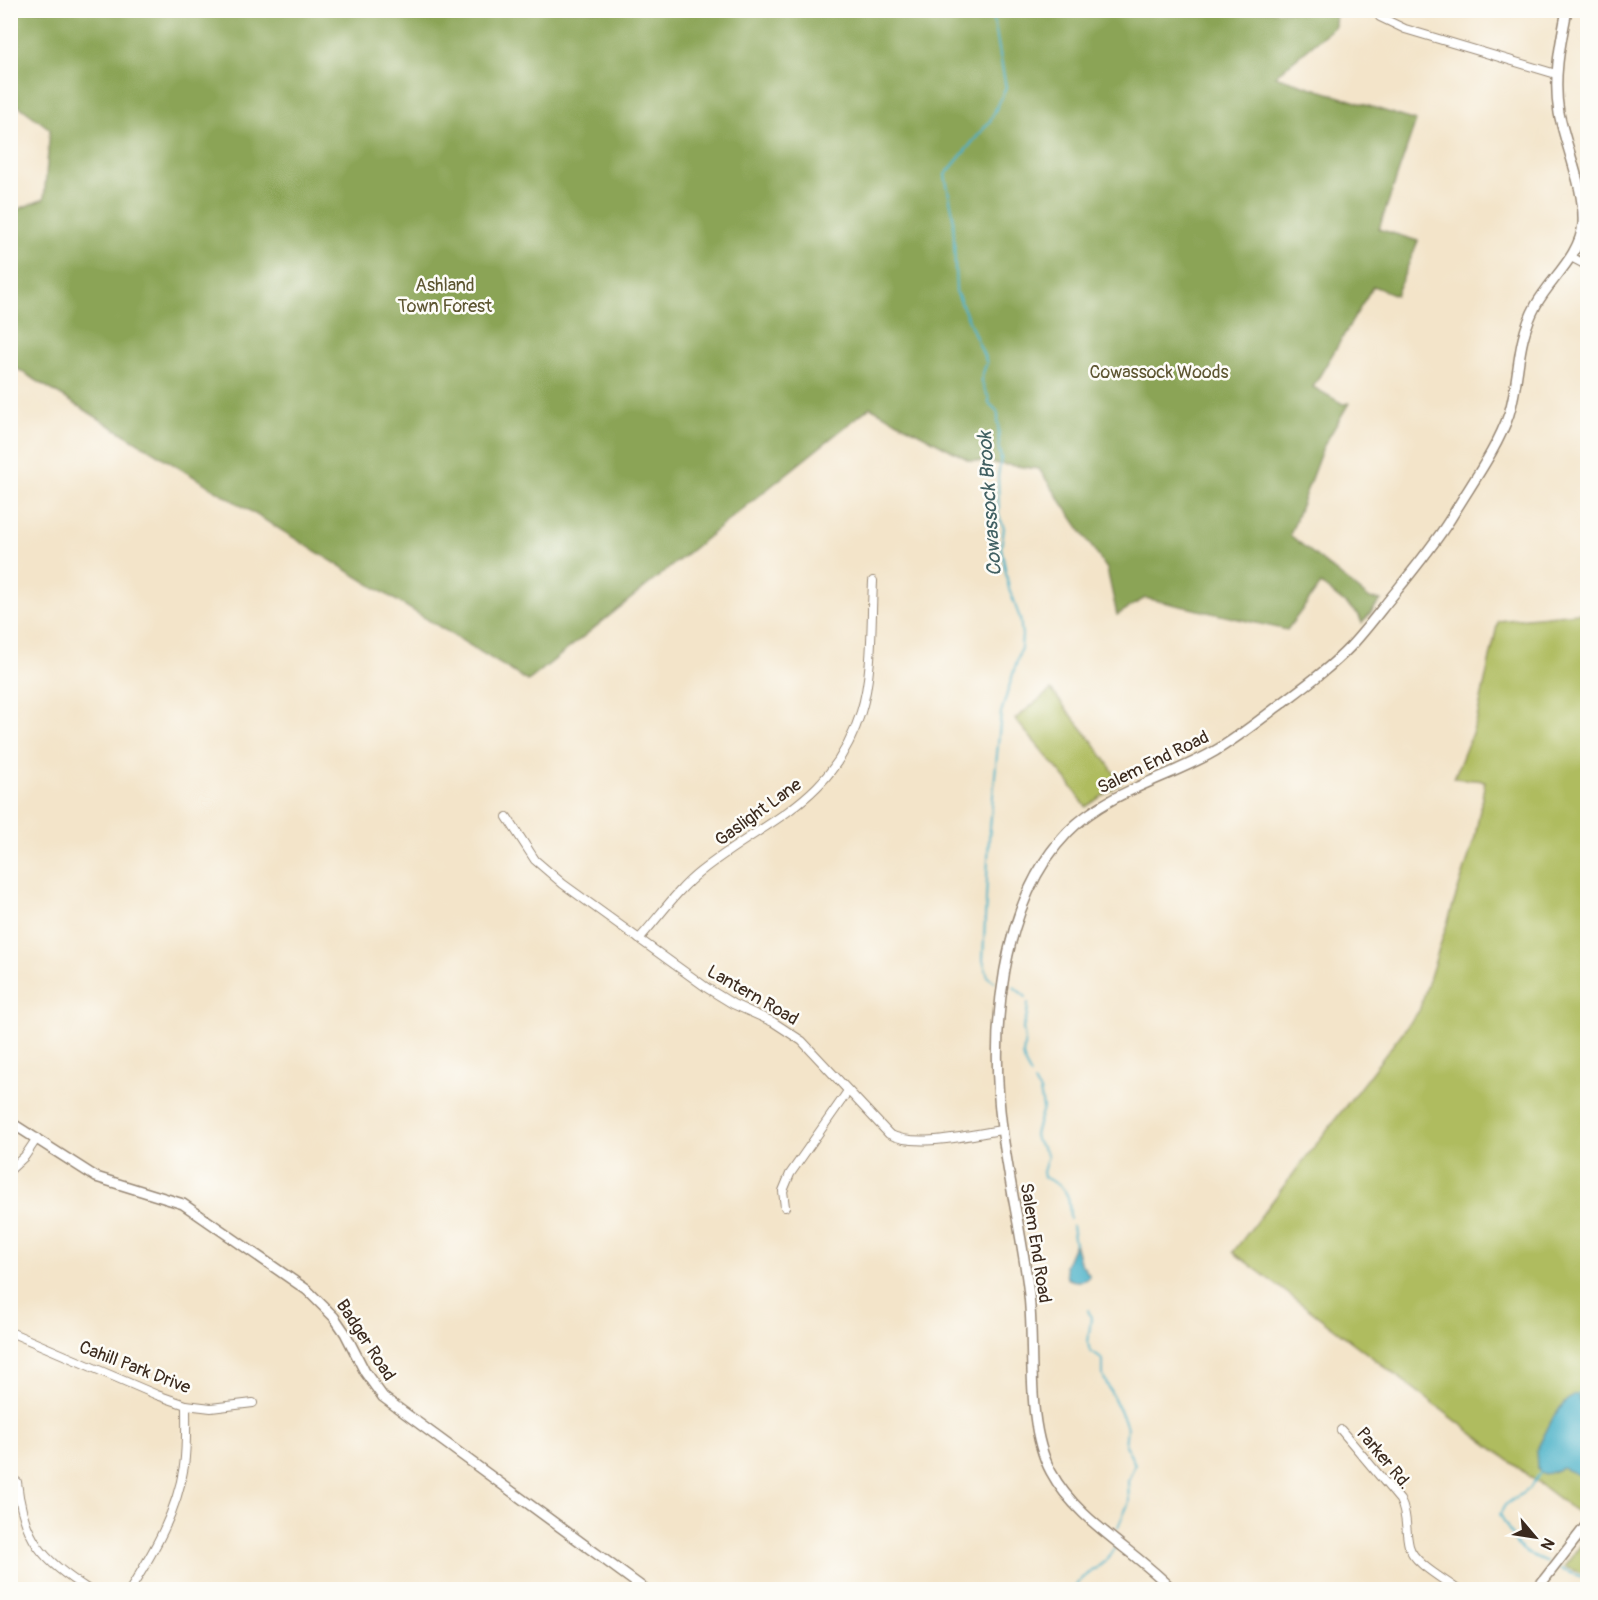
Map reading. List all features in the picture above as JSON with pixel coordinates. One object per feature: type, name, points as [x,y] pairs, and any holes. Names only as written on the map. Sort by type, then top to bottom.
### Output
[{"type":"street","name":"Salem End Road","points":[[1173,1590],[1079,1508],[1060,1487],[1046,1462],[1038,1432],[1028,1285],[1002,1130],[998,1055],[1009,950],[1024,898],[1048,856],[1071,829],[1101,806],[1132,789],[1196,761],[1242,733],[1311,681],[1341,655],[1433,546],[1485,460],[1509,411],[1520,343],[1525,328],[1543,294],[1571,257],[1581,234],[1582,210],[1559,114],[1556,74],[1567,10]]},
{"type":"street","points":[[1380,17],[1405,29],[1556,74]]},
{"type":"street","points":[[1571,257],[1587,266]]},
{"type":"street","name":"Gaslight Lane","points":[[639,939],[692,879],[802,802],[824,780],[842,755],[865,697],[873,581]]},
{"type":"street","name":"Lantern Road","points":[[507,817],[535,860],[563,884],[714,993],[790,1032],[813,1051],[882,1128],[897,1138],[916,1141],[1002,1130]]},
{"type":"street","points":[[784,1207],[783,1191],[790,1174],[849,1091]]},
{"type":"street","name":"Badger Road","points":[[10,1122],[96,1176],[183,1204],[307,1290],[334,1317],[374,1386],[383,1396],[646,1590]]},
{"type":"street","points":[[10,1170],[25,1156],[37,1138]]},
{"type":"street","name":"Cahill Park Drive","points":[[10,1332],[157,1395],[186,1405],[211,1408],[253,1403]]},
{"type":"street","points":[[130,1590],[159,1541],[174,1506],[184,1466],[186,1405]]},
{"type":"street","name":"Parker Rd.","points":[[1341,1430],[1400,1500],[1405,1512],[1409,1547],[1415,1559],[1458,1590]]},
{"type":"street","points":[[17,1482],[24,1520],[35,1544],[52,1565],[89,1590]]},
{"type":"street","points":[[1536,1590],[1587,1524]]},
{"type":"green space","points":[[11,10],[1336,11],[1335,26],[1275,76],[1416,121],[1379,229],[1418,241],[1396,295],[1373,286],[1313,387],[1343,404],[1349,403],[1323,447],[1290,535],[1370,599],[1381,600],[1362,623],[1358,614],[1321,584],[1287,630],[1145,598],[1117,615],[1107,569],[1039,469],[969,460],[870,407],[528,681],[11,365],[11,212],[44,199],[50,129],[11,100]]},
{"type":"green space","points":[[1587,612],[1587,1510],[1582,1516],[1233,1252],[1419,1011],[1475,837],[1485,781],[1454,778],[1476,723],[1498,621]]},
{"type":"green space","points":[[1051,690],[1093,742],[1121,783],[1086,807],[1066,779],[1015,719]]},
{"type":"green space","points":[[1587,1537],[1587,1575],[1564,1567]]},
{"type":"water","points":[[1075,1243],[1080,1262],[1090,1276],[1082,1281],[1067,1278],[1065,1266]]},
{"type":"water","points":[[1574,1395],[1578,1395],[1585,1424],[1587,1474],[1581,1476],[1562,1468],[1545,1475],[1540,1473],[1537,1466],[1536,1451],[1555,1414]]},
{"type":"waterway","name":"Cowassock Brook","points":[[992,10],[1006,88],[990,121],[945,175],[953,214],[956,291],[987,363],[982,377],[983,385],[989,403],[998,415],[1001,458],[998,476],[999,516],[1004,528],[1001,547],[1009,589],[1020,618],[1022,635],[1021,648],[1001,713],[989,838],[983,960],[988,977],[995,982]]},
{"type":"waterway","name":"Cowassock Brook","points":[[1014,987],[1026,997]]},
{"type":"waterway","name":"Cowassock Brook","points":[[1028,1003],[1023,1028],[1025,1040],[1023,1055],[1031,1075]]},
{"type":"waterway","name":"Cowassock Brook","points":[[1034,1083],[1040,1091],[1043,1108],[1035,1134],[1036,1140],[1048,1155],[1043,1172],[1044,1177],[1065,1191],[1070,1219]]},
{"type":"waterway","name":"Cowassock Brook","points":[[1072,1226],[1075,1244]]},
{"type":"waterway","name":"Cowassock Brook","points":[[1088,1310],[1091,1318],[1088,1343],[1090,1351],[1103,1360],[1103,1376],[1124,1419],[1127,1428],[1125,1445],[1135,1464],[1128,1481],[1129,1502],[1118,1527]]},
{"type":"waterway","points":[[1578,1395],[1588,1384]]},
{"type":"waterway","points":[[1540,1473],[1530,1488],[1505,1505],[1500,1514],[1517,1545],[1527,1553],[1547,1562]]},
{"type":"waterway","name":"Cowassock Brook","points":[[1073,1590],[1083,1578],[1106,1560],[1115,1548]]},
{"type":"waterway","points":[[1560,1569],[1588,1579]]},
{"type":"park label","name":"Ashland Town Forest","points":[[445,295]]},
{"type":"park label","name":"Cowassock Woods","points":[[1159,372]]}]
